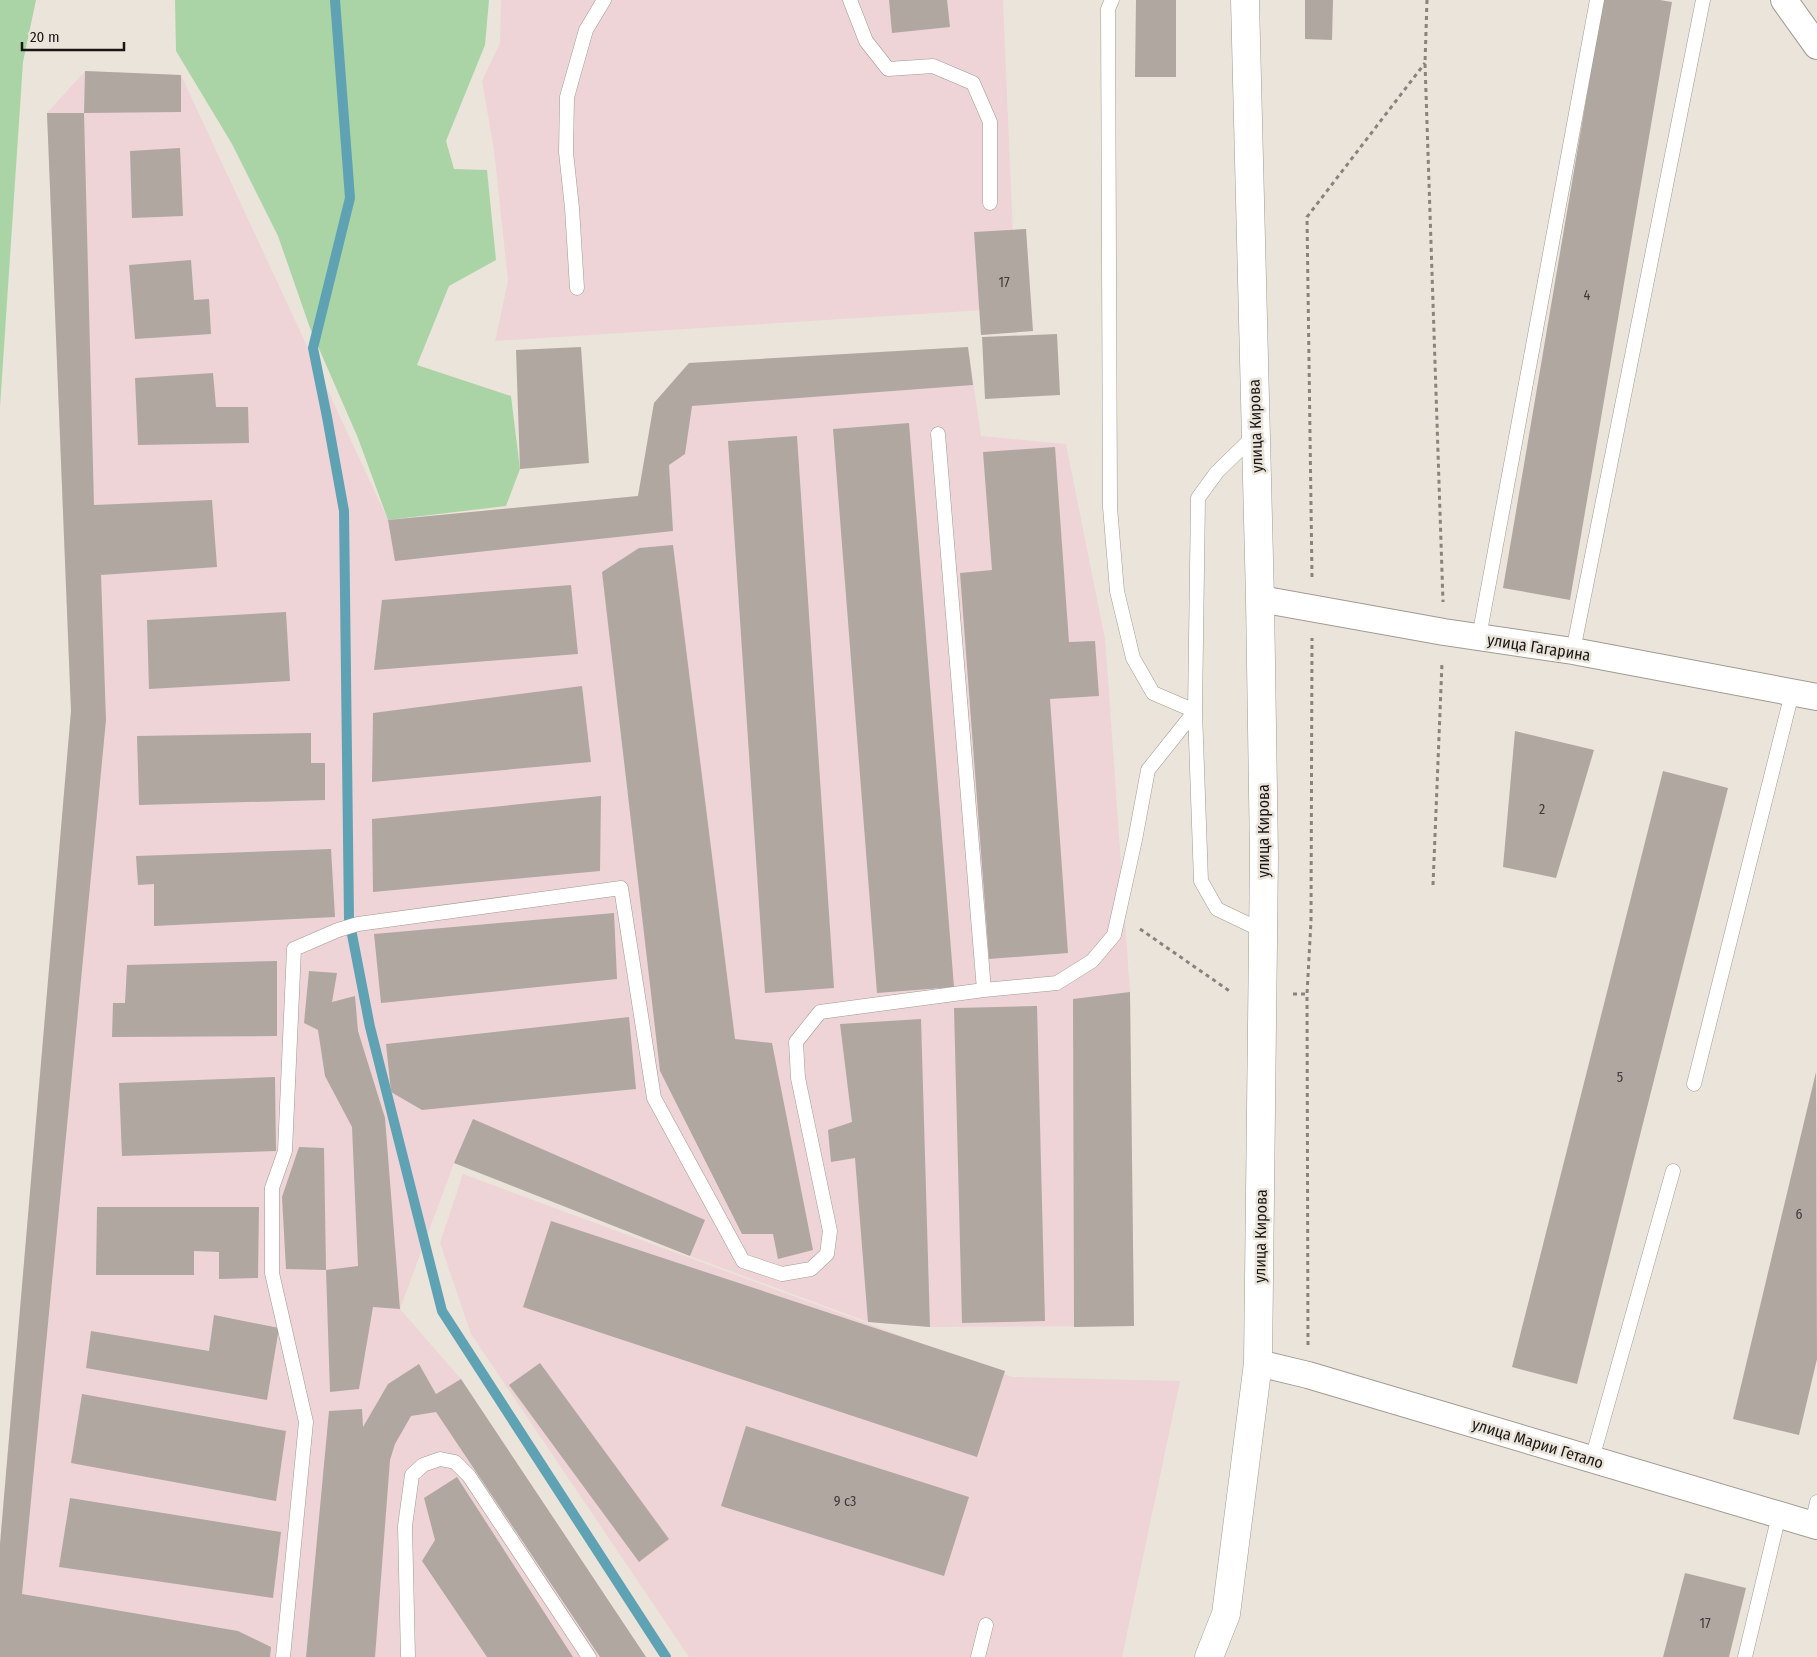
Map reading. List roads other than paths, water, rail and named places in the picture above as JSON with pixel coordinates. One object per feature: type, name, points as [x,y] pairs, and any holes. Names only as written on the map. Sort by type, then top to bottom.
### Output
[{"type":"main road","name":"улица Кирова","points":[[1209,1657],[1226,1614],[1258,1363],[1264,856],[1260,599],[1245,0]]},
{"type":"street","points":[[1784,0],[1817,46]]},
{"type":"street","name":"улица Гагарина","points":[[1260,599],[1444,632],[1573,651],[1804,695]]},
{"type":"street","name":"улица Марии Гетало","points":[[1258,1363],[1308,1375],[1779,1515],[1815,1517]]},
{"type":"lane","points":[[577,288],[566,152],[567,97],[586,30],[604,0]]},
{"type":"lane","points":[[850,0],[866,40],[888,69],[933,66],[973,83],[990,122],[990,203]]},
{"type":"lane","points":[[1112,0],[1108,9],[1110,506],[1117,591],[1133,658],[1153,693],[1195,711]]},
{"type":"lane","points":[[1479,637],[1596,0]]},
{"type":"lane","points":[[1573,651],[1702,0]]},
{"type":"lane","points":[[938,434],[984,990]]},
{"type":"lane","points":[[1255,435],[1217,472],[1198,498],[1195,711],[1200,881],[1217,909],[1263,931]]},
{"type":"lane","points":[[1694,1084],[1804,695]]},
{"type":"lane","points":[[283,1657],[306,1422],[272,1273],[272,1188],[285,1151],[294,949],[338,930],[358,924],[621,888],[654,1098],[743,1261],[782,1274],[811,1269],[827,1254],[830,1231],[798,1078],[796,1042],[820,1012],[984,990],[1057,983],[1092,961],[1114,935],[1148,770],[1195,711]]},
{"type":"lane","points":[[1592,1459],[1673,1171]]},
{"type":"lane","points":[[408,1657],[405,1526],[412,1475],[423,1465],[440,1459],[455,1462],[469,1476],[589,1657]]},
{"type":"lane","points":[[1746,1657],[1779,1515]]},
{"type":"lane","points":[[978,1657],[986,1624]]},
{"type":"waterway","points":[[335,0],[350,198],[313,348],[344,511],[349,919],[370,1027],[442,1311],[666,1657]]}]
